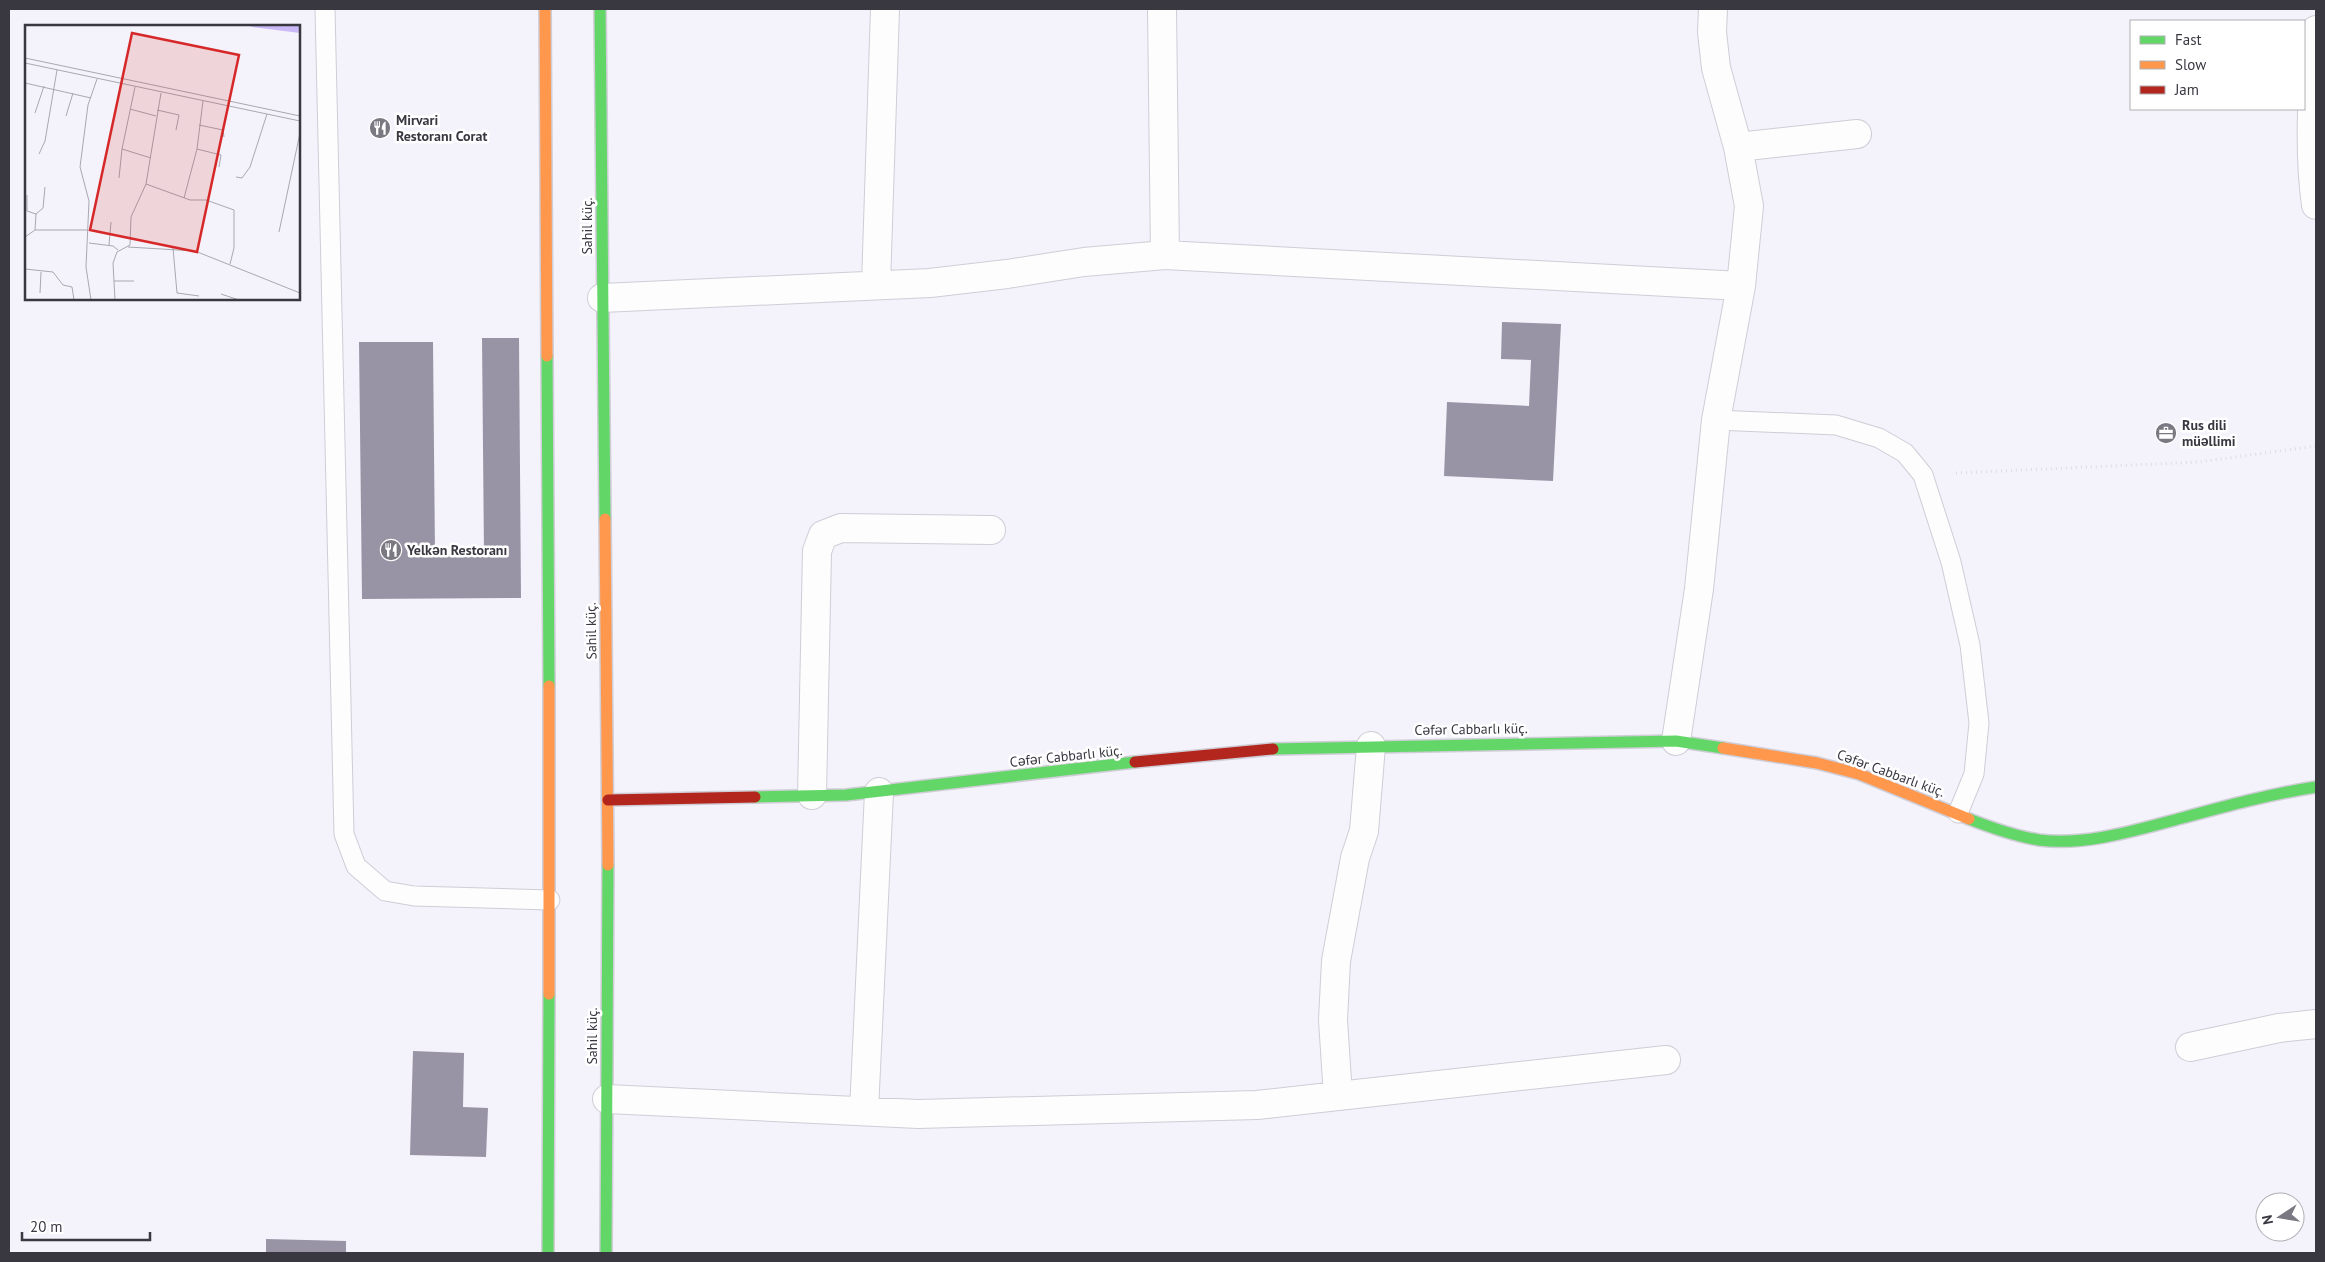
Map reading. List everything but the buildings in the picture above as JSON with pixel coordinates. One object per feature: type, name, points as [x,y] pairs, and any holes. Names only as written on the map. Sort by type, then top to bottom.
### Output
[{"type":"main road","points":[[545,9],[550,900],[548,1253]]},
{"type":"main road","name":"Sahil küç.","points":[[600,9],[608,800],[606,1253]]},
{"type":"main road","name":"Cəfər Cabbarlı küç.","points":[[608,800],[879,792],[1228,752],[1292,748],[1676,741],[1825,765],[1858,774],[2011,834],[2040,840],[2082,840],[2117,835],[2258,797],[2316,787]]},
{"type":"street","points":[[876,285],[885,9]]},
{"type":"street","points":[[1162,9],[1164,255]]},
{"type":"street","points":[[1676,741],[1699,589],[1716,420],[1741,286],[1749,206],[1738,147],[1716,68],[1712,32],[1713,9]]},
{"type":"street","points":[[2316,30],[2312,102],[2313,182],[2316,205]]},
{"type":"street","points":[[1738,147],[1857,134]]},
{"type":"street","points":[[602,298],[876,285],[998,276],[1084,262],[1164,255],[1741,286]]},
{"type":"street","points":[[812,795],[817,551],[823,535],[841,528],[991,530]]},
{"type":"street","points":[[1338,1096],[1333,1020],[1336,961],[1355,858],[1364,831],[1371,746]]},
{"type":"street","points":[[864,1111],[879,792]]},
{"type":"street","points":[[2190,1047],[2279,1028],[2316,1024]]},
{"type":"street","points":[[607,1099],[918,1114],[1257,1105],[1666,1060]]},
{"type":"lane","points":[[325,9],[344,834],[356,866],[384,891],[414,896],[550,900]]},
{"type":"lane","points":[[1716,420],[1836,425],[1879,438],[1905,453],[1923,475],[1950,562],[1970,645],[1979,723],[1974,774],[1958,814]]},
{"type":"path","points":[[1923,475],[2199,462],[2316,446]]},
{"type":"traffic: fast","points":[[600,9],[605,519]]},
{"type":"traffic: fast","points":[[547,356],[549,686]]},
{"type":"traffic: fast","points":[[1273,749],[1676,741],[1723,748]]},
{"type":"traffic: fast","points":[[755,797],[846,795],[1135,762]]},
{"type":"traffic: fast","points":[[1969,819],[2003,831],[2039,840],[2075,841],[2129,832],[2248,801],[2316,787]]},
{"type":"traffic: fast","points":[[606,1253],[608,865]]},
{"type":"traffic: fast","points":[[548,1253],[549,994]]},
{"type":"traffic: slow","points":[[545,9],[547,356]]},
{"type":"traffic: slow","points":[[605,519],[608,865]]},
{"type":"traffic: slow","points":[[549,686],[549,994]]},
{"type":"traffic: slow","points":[[1723,748],[1817,763],[1859,774],[1969,819]]},
{"type":"traffic: jam","points":[[1135,762],[1273,749]]},
{"type":"traffic: jam","points":[[608,800],[755,797]]},
{"type":"place","name":"Mirvari Restoranı Corat","points":[[380,128]]},
{"type":"place","name":"Rus dili müəllimi","points":[[2166,433]]},
{"type":"place","name":"Yelkən Restoranı","points":[[391,550]]}]
